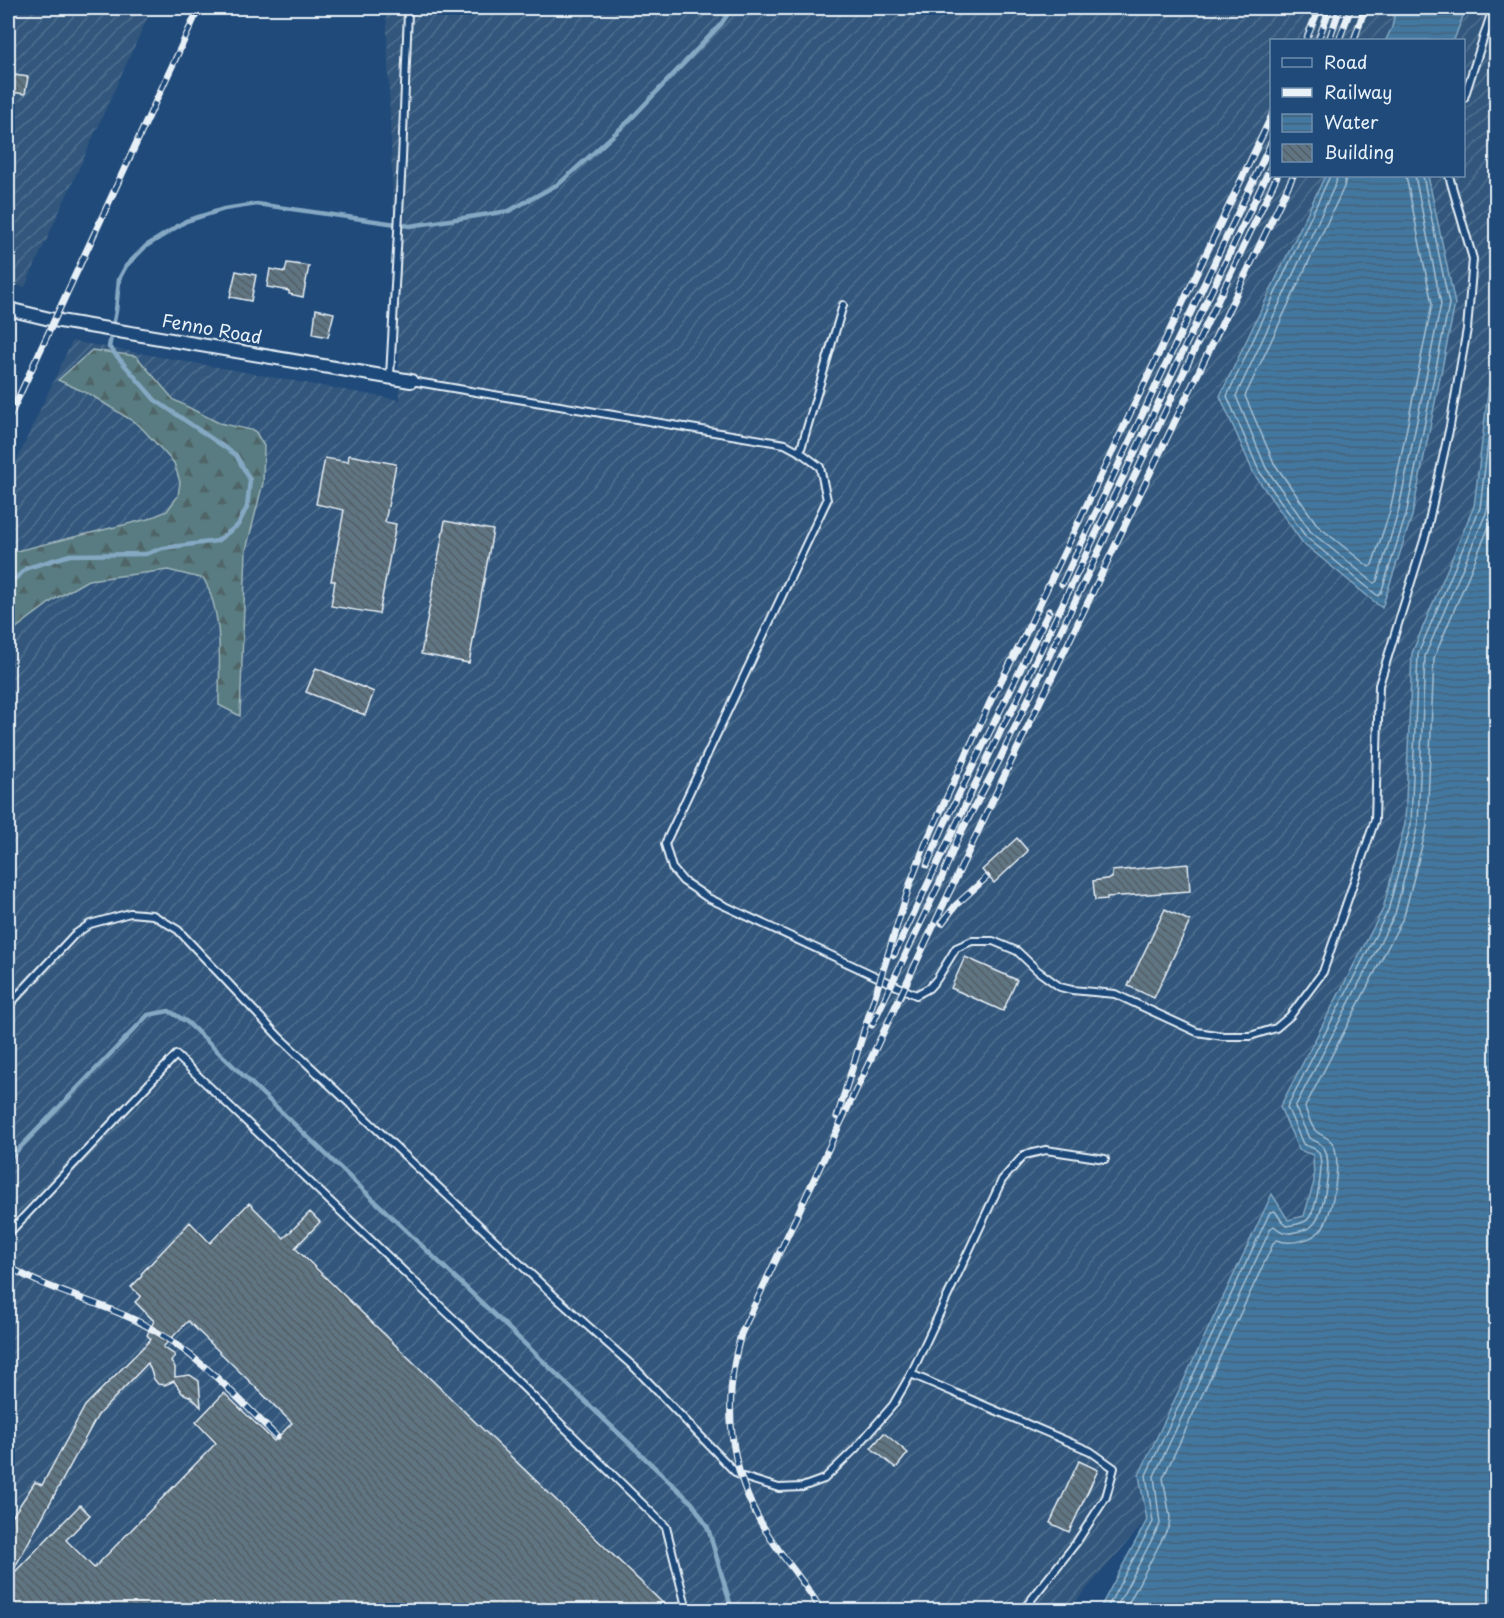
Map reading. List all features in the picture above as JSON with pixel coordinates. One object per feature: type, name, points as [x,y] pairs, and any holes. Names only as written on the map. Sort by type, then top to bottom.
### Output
[{"type":"street","name":"Fenno Road","points":[[8,309],[54,320],[411,381]]},
{"type":"lane","points":[[390,376],[410,8]]},
{"type":"lane","points":[[1465,95],[1493,8]]},
{"type":"lane","points":[[411,381],[785,444],[820,467],[827,501],[665,844],[672,868],[683,881],[708,898],[916,996],[937,979],[956,948],[972,941],[993,941],[1017,951],[1038,971],[1060,987],[1115,994],[1197,1032],[1223,1036],[1250,1036],[1276,1028],[1290,1016],[1323,972],[1374,820],[1379,685],[1426,534],[1450,426],[1467,329],[1473,259],[1449,177]]},
{"type":"lane","points":[[800,452],[843,305]]},
{"type":"lane","points":[[8,1006],[74,934],[90,924],[130,914],[153,915],[178,930],[280,1038],[552,1294],[635,1368],[740,1476],[779,1488],[802,1487],[824,1479],[855,1449],[893,1405],[911,1374],[1002,1180],[1024,1155],[1046,1150],[1106,1159]]},
{"type":"lane","points":[[8,1234],[176,1055],[457,1322],[666,1527],[687,1611]]},
{"type":"lane","points":[[911,1374],[1090,1451],[1114,1468],[1106,1497],[1082,1534],[1023,1611]]},
{"type":"shaded area","points":[[8,8],[152,8],[25,287],[8,284]]},
{"type":"shaded area","points":[[386,8],[1496,8],[1496,329],[1474,506],[1412,653],[1405,824],[1383,910],[1280,1107],[1313,1154],[1314,1182],[1304,1216],[1288,1220],[1271,1195],[1139,1475],[1147,1520],[1068,1610],[8,1610],[8,479],[72,341],[400,400]]},
{"type":"green space","points":[[92,350],[136,356],[174,400],[219,423],[255,431],[264,446],[263,483],[246,550],[240,716],[219,705],[218,624],[204,579],[168,570],[88,580],[55,599],[8,634],[8,553],[148,519],[167,511],[178,496],[180,482],[174,463],[139,425],[91,395],[58,380]]},
{"type":"water","points":[[1396,8],[1466,8],[1454,39],[1386,39]]},
{"type":"water","points":[[1325,177],[1428,177],[1455,304],[1412,516],[1382,608],[1302,542],[1254,474],[1220,396]]},
{"type":"water","points":[[1496,329],[1496,1610],[1099,1610],[1147,1520],[1139,1475],[1272,1194],[1288,1220],[1304,1216],[1314,1182],[1313,1155],[1299,1150],[1280,1107],[1383,909],[1405,824],[1412,653],[1474,506]]},
{"type":"building","points":[[14,75],[28,77],[25,94],[11,92]]},
{"type":"building","points":[[287,263],[309,266],[303,297],[289,294],[289,291],[267,287],[270,269],[285,272]]},
{"type":"building","points":[[236,271],[256,275],[251,301],[230,297]]},
{"type":"building","points":[[316,309],[334,313],[328,337],[313,334]]},
{"type":"building","points":[[349,455],[396,464],[385,522],[396,524],[379,614],[331,606],[335,581],[331,581],[344,510],[316,504],[325,458],[348,462]]},
{"type":"building","points":[[445,521],[493,530],[469,663],[421,654]]},
{"type":"building","points":[[316,668],[374,692],[365,715],[306,692]]},
{"type":"building","points":[[1017,838],[1028,851],[994,883],[982,870]]},
{"type":"building","points":[[1188,864],[1190,891],[1107,897],[1107,899],[1095,900],[1093,881],[1112,878],[1112,871]]},
{"type":"building","points":[[1165,909],[1190,921],[1154,998],[1128,986]]},
{"type":"building","points":[[965,957],[1017,980],[1003,1011],[951,988]]},
{"type":"building","points":[[249,1203],[284,1238],[310,1212],[320,1222],[295,1248],[671,1611],[8,1611],[8,1523],[35,1482],[42,1485],[85,1406],[151,1339],[147,1335],[154,1321],[135,1302],[141,1296],[131,1287],[190,1222],[210,1243]],"holes":[[[188,1321],[292,1423],[274,1441],[224,1393],[196,1422],[216,1443],[94,1568],[66,1540],[90,1515],[80,1505],[9,1578],[98,1415],[148,1363],[158,1384],[165,1385],[174,1381],[182,1393],[191,1397],[201,1407],[199,1381],[190,1375],[175,1377],[175,1367],[171,1362],[175,1355],[163,1347]]]},
{"type":"building","points":[[884,1433],[908,1453],[896,1468],[871,1448]]},
{"type":"building","points":[[1079,1461],[1098,1470],[1069,1532],[1050,1523]]},
{"type":"waterway","points":[[8,585],[27,568],[70,555],[146,554],[163,548],[217,541],[238,525],[247,507],[250,480],[236,455],[155,400],[109,347],[119,279],[126,266],[146,246],[186,221],[224,209],[257,204],[410,226],[509,211],[560,183],[629,121],[721,24],[732,8]]},
{"type":"waterway","points":[[8,1160],[148,1015],[169,1011],[187,1022],[693,1504],[708,1528],[732,1610]]},
{"type":"railway","points":[[8,420],[199,8]]},
{"type":"railway","points":[[1306,39],[1319,8]]},
{"type":"railway","points":[[1318,39],[1330,8]]},
{"type":"railway","points":[[1329,39],[1340,8]]},
{"type":"railway","points":[[1339,39],[1351,8]]},
{"type":"railway","points":[[1354,39],[1365,8]]},
{"type":"railway","points":[[837,1117],[910,884],[925,845],[992,698],[1024,637],[1270,119]]},
{"type":"railway","points":[[1062,584],[1270,145]]},
{"type":"railway","points":[[894,955],[1270,168]]},
{"type":"railway","points":[[872,1025],[940,882],[959,836],[999,761],[1277,177]]},
{"type":"railway","points":[[821,1610],[766,1531],[753,1508],[736,1460],[731,1410],[735,1359],[741,1334],[998,789],[1293,177]]},
{"type":"railway","points":[[927,865],[944,825],[1049,611]]},
{"type":"railway","points":[[942,923],[956,905],[987,877]]},
{"type":"railway","points":[[8,1266],[41,1283],[126,1316],[162,1335],[214,1375],[277,1437]]}]
